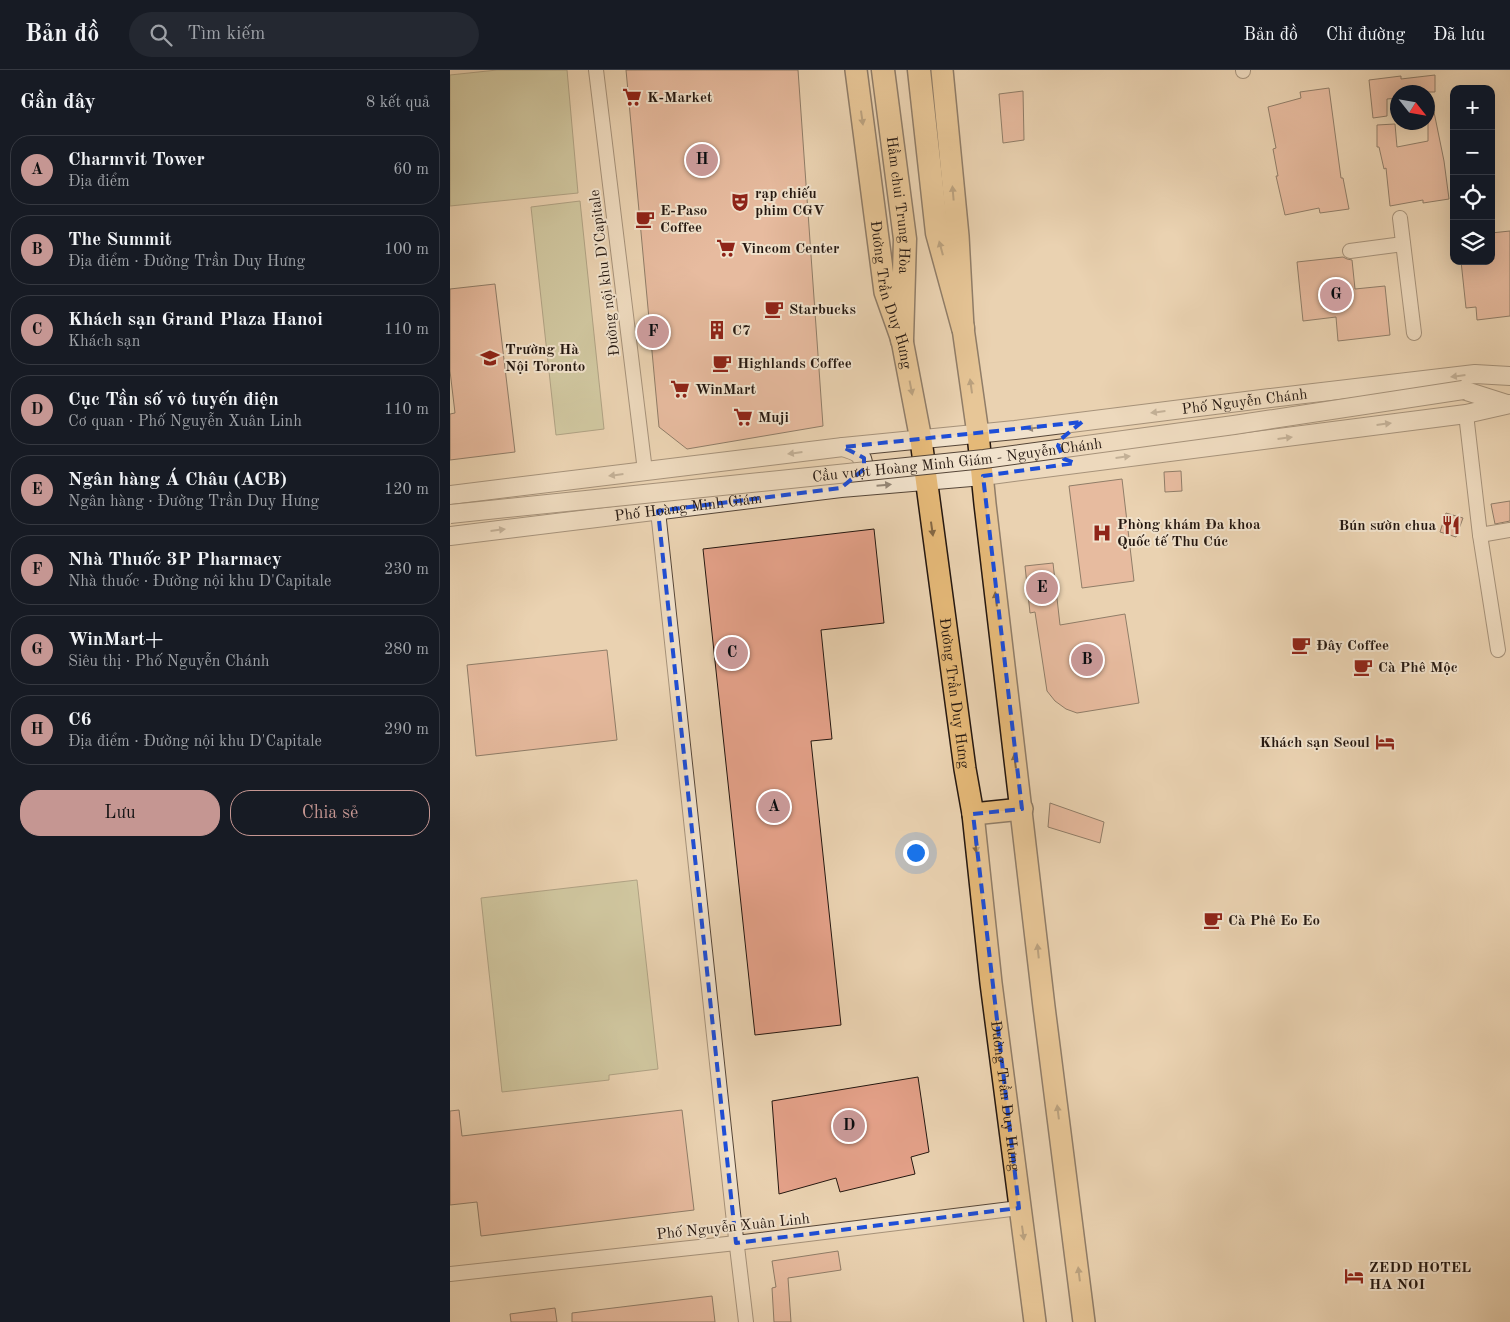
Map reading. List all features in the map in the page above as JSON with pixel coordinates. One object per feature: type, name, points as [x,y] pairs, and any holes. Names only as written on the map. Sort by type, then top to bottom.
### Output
[{"type":"highway","name":"Hầm chui Trung Hòa","points":[[883,70],[905,239],[902,340]]},
{"type":"highway","points":[[919,70],[937,233],[963,328]]},
{"type":"main road","name":"Đường Trần Duy Hưng","points":[[856,70],[885,292],[902,340],[921,440],[973,814],[991,983],[1035,1322]]},
{"type":"main road","points":[[942,70],[958,236],[963,328],[978,434],[988,534],[1044,1007],[1084,1322]]},
{"type":"main road","points":[[973,814],[1022,809]]},
{"type":"street","name":"Đường nội khu D'Capitale","points":[[596,70],[645,471]]},
{"type":"street","points":[[1400,218],[1414,332]]},
{"type":"street","points":[[1350,251],[1403,244]]},
{"type":"street","name":"Phố Nguyễn Chánh","points":[[921,440],[1475,374],[1508,376]]},
{"type":"street","name":"Cầu vượt Hoàng Minh Giám - Nguyễn Chánh","points":[[450,514],[984,459],[1234,425],[1464,390],[1508,376]]},
{"type":"street","name":"Cầu vượt Hoàng Minh Giám - Nguyễn Chánh","points":[[1464,390],[1508,404]]},
{"type":"street","points":[[983,476],[1466,414],[1508,404]]},
{"type":"street","points":[[1466,414],[1480,535],[1498,650]]},
{"type":"street","points":[[1075,463],[1064,459],[1059,453],[1058,446],[1061,439],[1082,422]]},
{"type":"street","points":[[450,495],[843,447],[921,440]]},
{"type":"street","points":[[841,488],[857,480],[864,469],[864,458],[857,451],[843,447]]},
{"type":"street","name":"Phố Hoàng Minh Giám","points":[[450,536],[841,488],[983,476]]},
{"type":"street","points":[[658,511],[746,1322]]},
{"type":"street","points":[[1480,535],[1510,530]]},
{"type":"street","name":"Phố Nguyễn Xuân Linh","points":[[450,1274],[736,1243],[1019,1208]]},
{"type":"highlighted area","points":[[1082,422],[1061,439],[1058,446],[1064,459],[1075,463],[983,476],[1022,809],[973,814],[1019,1208],[736,1243],[658,511],[841,488],[864,469],[864,458],[843,447]]},
{"type":"green space","points":[[497,70],[567,70],[578,193],[450,206],[450,75]]},
{"type":"green space","points":[[580,201],[604,429],[556,435],[531,207]]},
{"type":"green space","points":[[637,880],[658,1069],[609,1075],[609,1080],[502,1092],[481,898]]},
{"type":"building","name":"Vincom Center","points":[[626,70],[798,70],[823,426],[687,449],[659,427]]},
{"type":"building","points":[[1435,75],[1435,85],[1390,85],[1390,99],[1387,99],[1387,116],[1373,118],[1369,80],[1401,76],[1401,79]]},
{"type":"building","points":[[1329,88],[1341,178],[1343,178],[1349,209],[1320,213],[1319,208],[1285,215],[1276,176],[1278,176],[1273,149],[1276,148],[1268,107],[1301,98],[1300,92]]},
{"type":"building","points":[[1023,91],[1024,140],[1003,143],[999,94]]},
{"type":"building","points":[[1435,117],[1449,199],[1423,203],[1423,200],[1390,206],[1386,168],[1384,169],[1379,147],[1377,147],[1377,125],[1390,124],[1390,130],[1396,130],[1397,147],[1428,141],[1428,130],[1435,130]]},
{"type":"building","points":[[1510,231],[1510,316],[1477,320],[1476,307],[1466,308],[1461,265],[1495,265],[1495,233]]},
{"type":"building","points":[[1343,257],[1352,260],[1355,289],[1385,286],[1390,335],[1338,341],[1336,317],[1303,321],[1297,262]]},
{"type":"building","points":[[495,284],[515,452],[450,460],[450,414],[455,413],[450,371],[450,289]]},
{"type":"building","points":[[1181,471],[1182,491],[1165,492],[1164,472]]},
{"type":"building","name":"Phòng khám Đa khoa Quốc tế Thu Cúc","points":[[1122,479],[1134,581],[1082,588],[1069,486]]},
{"type":"building","points":[[1510,501],[1510,521],[1495,524],[1491,504]]},
{"type":"building","name":"Bún sườn chua","points":[[1446,513],[1463,518],[1456,537],[1440,532]]},
{"type":"building","points":[[874,529],[884,623],[821,630],[832,739],[811,741],[841,1025],[755,1035],[703,549]]},
{"type":"building","points":[[1053,563],[1060,625],[1125,614],[1139,703],[1077,713],[1066,709],[1055,701],[1047,691],[1035,612],[1030,613],[1025,566]]},
{"type":"building","points":[[607,650],[617,740],[476,756],[467,665]]},
{"type":"building","points":[[1050,803],[1104,822],[1100,843],[1048,827]]},
{"type":"building","points":[[918,1077],[929,1152],[911,1157],[915,1174],[840,1192],[836,1178],[779,1194],[772,1101]]},
{"type":"building","points":[[459,1110],[462,1136],[682,1110],[694,1210],[481,1236],[477,1202],[450,1205],[450,1111]]},
{"type":"building","points":[[838,1251],[841,1270],[788,1278],[791,1322],[774,1322],[772,1288],[776,1287],[772,1261]]},
{"type":"building","points":[[712,1296],[715,1322],[572,1322],[572,1313]]},
{"type":"building","points":[[555,1308],[557,1322],[511,1322],[510,1314]]},
{"type":"place","name":"K-Market","points":[[632,97]]},
{"type":"place","name":"C6","points":[[702,160]]},
{"type":"place","name":"rạp chiếu phim CGV","points":[[740,202]]},
{"type":"place","name":"E-Paso Coffee","points":[[645,219]]},
{"type":"place","name":"Vincom Center","points":[[726,248]]},
{"type":"place","name":"WinMart+","points":[[1336,295]]},
{"type":"place","name":"Starbucks","points":[[774,309]]},
{"type":"place","name":"C7","points":[[717,330]]},
{"type":"place","name":"Nhà Thuốc 3P Pharmacy","points":[[653,332]]},
{"type":"place","name":"Trường Hà Nội Toronto","points":[[490,358]]},
{"type":"place","name":"Highlands Coffee","points":[[722,363]]},
{"type":"place","name":"WinMart","points":[[680,389]]},
{"type":"place","name":"Muji","points":[[743,417]]},
{"type":"place","name":"Bún sườn chua","points":[[1451,525]]},
{"type":"place","name":"Phòng khám Đa khoa Quốc tế Thu Cúc","points":[[1102,533]]},
{"type":"place","name":"Ngân hàng Á Châu (ACB)","points":[[1042,588]]},
{"type":"place","name":"Đây Coffee","points":[[1301,645]]},
{"type":"place","name":"Khách sạn Grand Plaza Hanoi","points":[[732,653]]},
{"type":"place","name":"The Summit","points":[[1087,660]]},
{"type":"place","name":"Cà Phê Mộc","points":[[1363,667]]},
{"type":"place","name":"Khách sạn Seoul","points":[[1385,742]]},
{"type":"place","name":"Charmvit Tower","points":[[774,807]]},
{"type":"place","name":"Cà Phê Eo Eo","points":[[1213,920]]},
{"type":"place","name":"Cục Tần số vô tuyến điện","points":[[849,1126]]},
{"type":"place","name":"ZEDD HOTEL HA NOI","points":[[1354,1276]]}]
